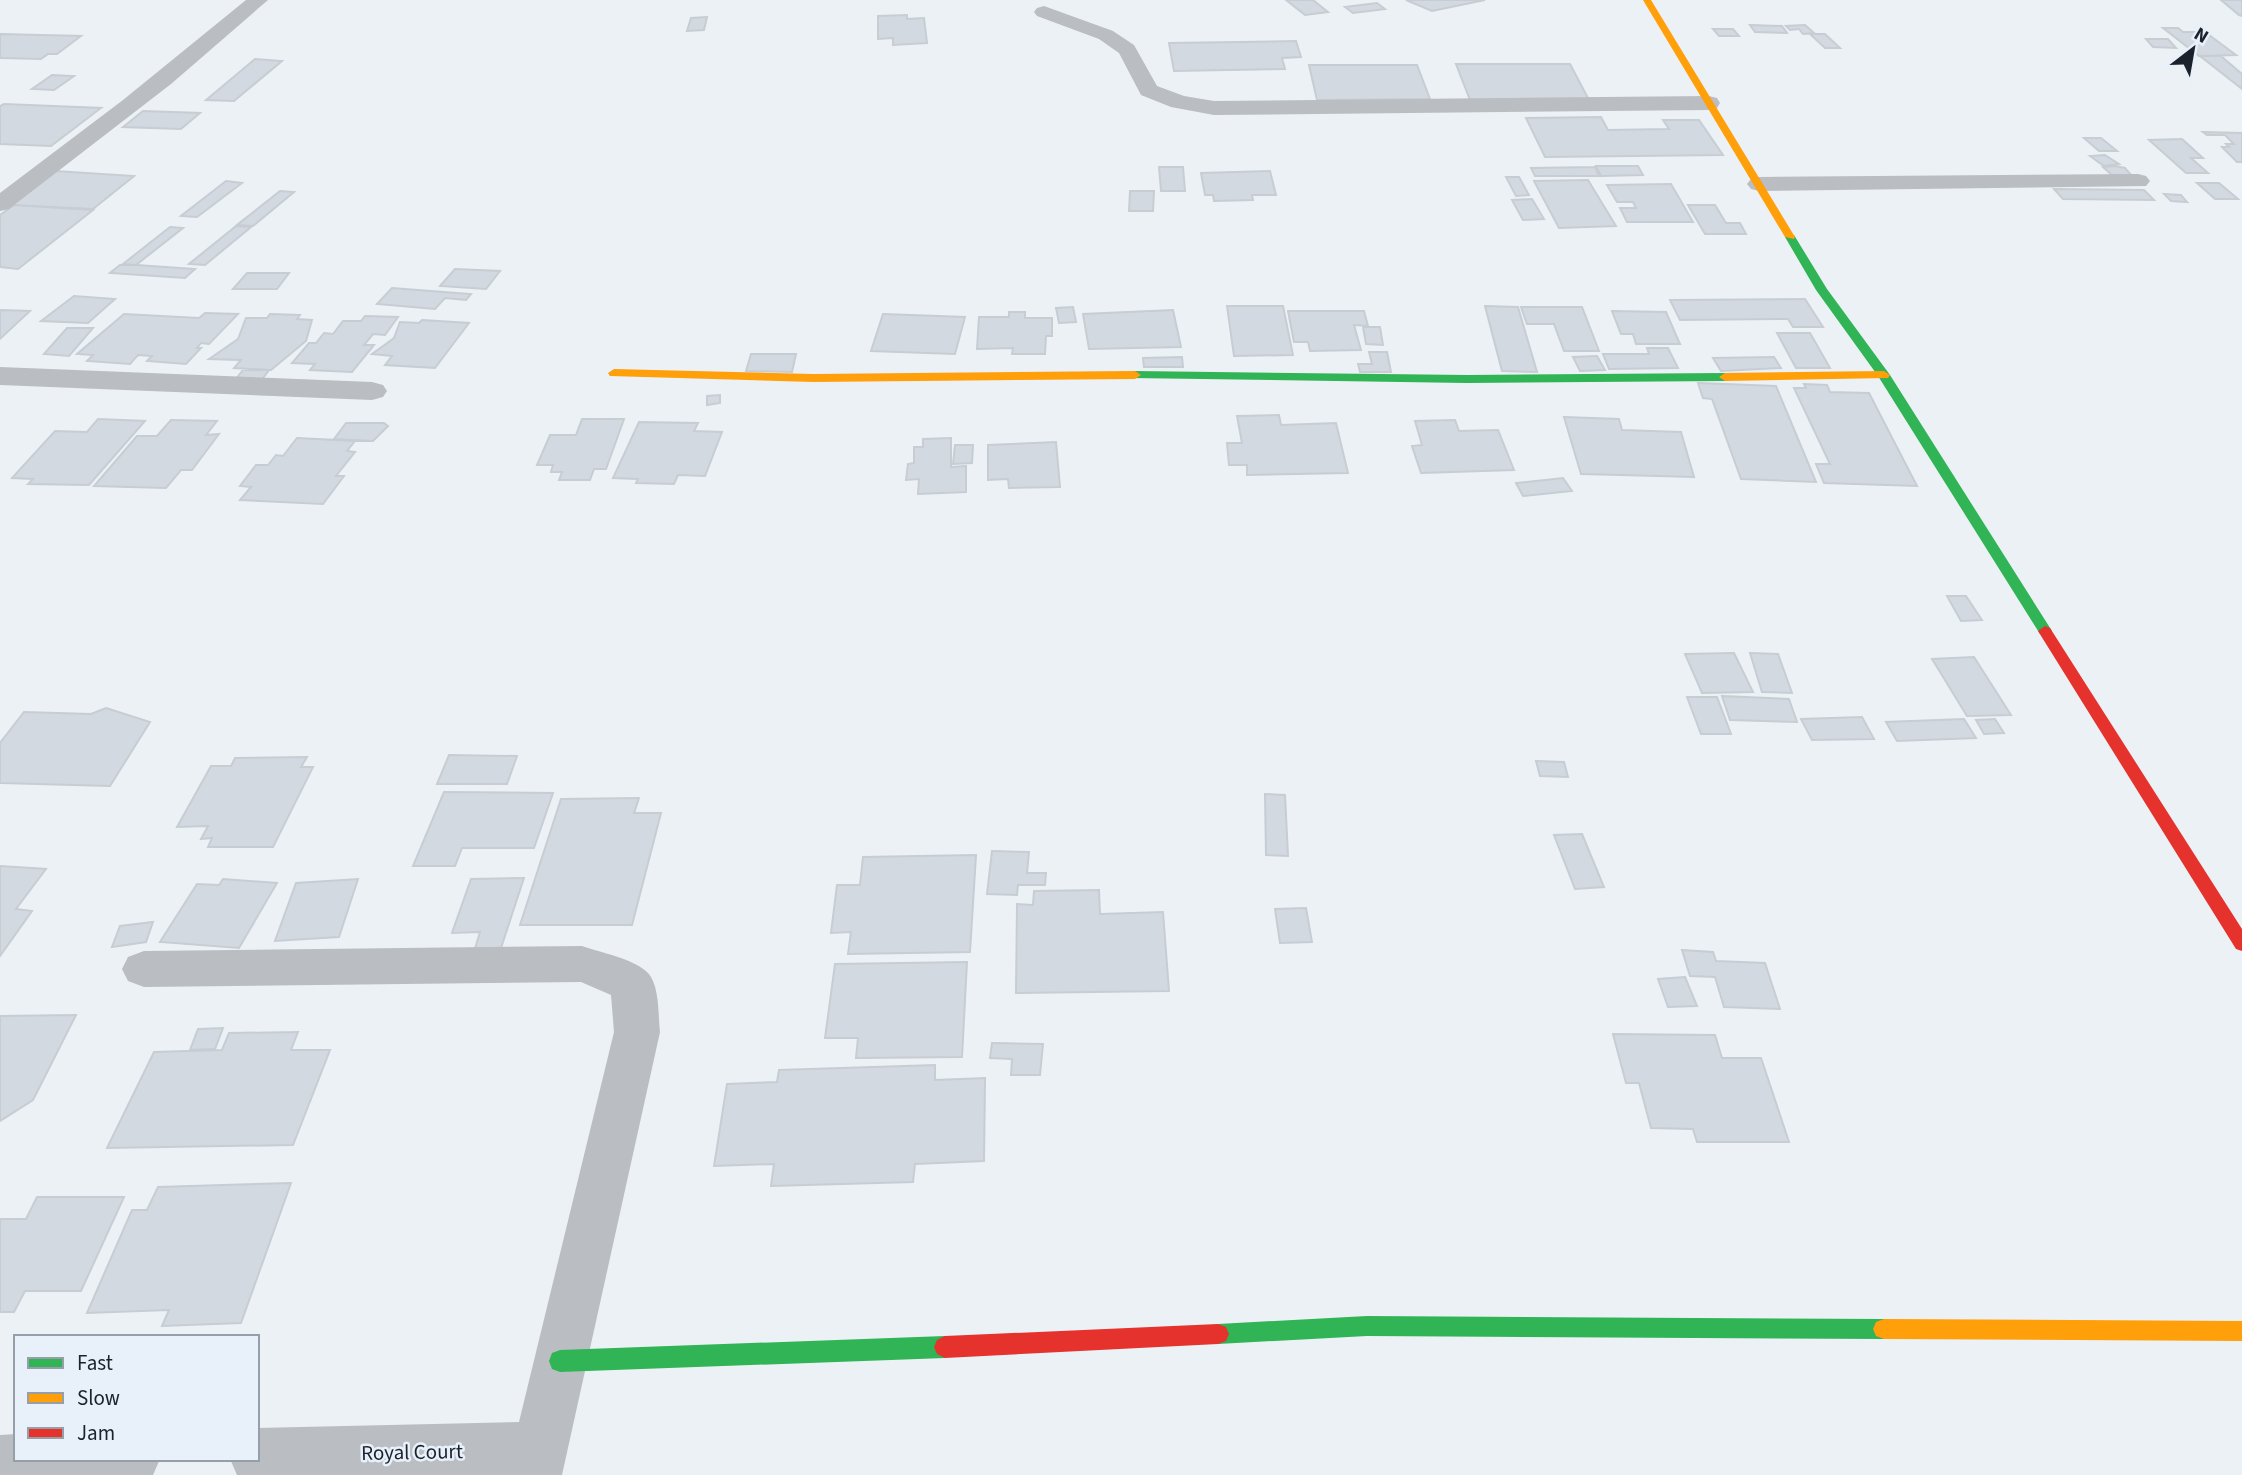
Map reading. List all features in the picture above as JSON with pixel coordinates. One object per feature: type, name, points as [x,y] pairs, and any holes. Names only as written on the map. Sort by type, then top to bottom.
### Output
[{"type":"street","points":[[1647,0],[1822,290],[1884,375],[2242,944]]},
{"type":"street","points":[[614,373],[813,378],[1182,374],[1467,379],[1884,375]]},
{"type":"street","points":[[0,376],[372,390]]},
{"type":"street","points":[[144,969],[582,964],[613,975],[632,986],[637,1032],[537,1462]]},
{"type":"street","points":[[561,1361],[873,1351],[1367,1326],[2242,1331]]},
{"type":"street","name":"Royal Court","points":[[259,1456],[537,1462]]},
{"type":"street","points":[[0,1463],[66,1461]]},
{"type":"lane","points":[[0,204],[90,138],[258,0]]},
{"type":"lane","points":[[1044,12],[1106,35],[1127,49],[1149,90],[1179,102],[1214,108],[1709,103]]},
{"type":"lane","points":[[1759,184],[2138,181]]},
{"type":"building","points":[[1286,0],[1313,0],[1328,12],[1305,15]]},
{"type":"building","points":[[1406,0],[1485,0],[1432,11]]},
{"type":"building","points":[[2221,0],[2242,0],[2242,16],[2239,15]]},
{"type":"building","points":[[1377,3],[1385,9],[1353,13],[1345,7]]},
{"type":"building","points":[[907,15],[907,19],[924,18],[927,43],[893,45],[893,38],[878,39],[878,16]]},
{"type":"building","points":[[707,17],[704,30],[687,31],[691,18]]},
{"type":"building","points":[[1750,25],[1782,26],[1787,33],[1755,32]]},
{"type":"building","points":[[1805,25],[1814,33],[1803,34],[1799,29],[1790,30],[1786,26]]},
{"type":"building","points":[[2163,28],[2205,32],[2236,55],[2199,56]]},
{"type":"building","points":[[1713,29],[1733,29],[1739,36],[1719,36]]},
{"type":"building","points":[[0,34],[81,36],[57,54],[48,54],[41,59],[0,58]]},
{"type":"building","points":[[1810,34],[1825,34],[1840,48],[1825,48]]},
{"type":"building","points":[[2146,39],[2168,39],[2176,48],[2153,47]]},
{"type":"building","points":[[1296,41],[1301,57],[1282,58],[1285,69],[1174,71],[1169,43]]},
{"type":"building","points":[[2200,56],[2221,56],[2242,74],[2242,89]]},
{"type":"building","points":[[255,59],[282,61],[234,101],[206,100]]},
{"type":"building","points":[[1456,64],[1570,64],[1589,100],[1470,100]]},
{"type":"building","points":[[1309,65],[1417,65],[1430,99],[1317,100]]},
{"type":"building","points":[[52,75],[74,76],[54,90],[32,89]]},
{"type":"building","points":[[0,106],[101,108],[51,146],[0,144]]},
{"type":"building","points":[[143,111],[200,113],[181,129],[123,127]]},
{"type":"building","points":[[1601,117],[1608,130],[1669,129],[1663,120],[1699,120],[1723,155],[1545,157],[1526,118]]},
{"type":"building","points":[[2203,132],[2242,133],[2242,162],[2237,162],[2222,147],[2234,144],[2225,135],[2207,135]]},
{"type":"building","points":[[2084,138],[2101,138],[2117,151],[2099,151]]},
{"type":"building","points":[[2182,139],[2203,158],[2191,158],[2208,173],[2186,173],[2149,140]]},
{"type":"building","points":[[2105,155],[2119,164],[2104,166],[2090,156]]},
{"type":"building","points":[[1596,166],[1638,166],[1643,175],[1601,176]]},
{"type":"building","points":[[1159,167],[1183,167],[1185,191],[1161,191]]},
{"type":"building","points":[[1595,167],[1599,176],[1535,176],[1531,168]]},
{"type":"building","points":[[2103,167],[2125,168],[2131,175],[2112,175]]},
{"type":"building","points":[[55,171],[134,176],[93,209],[11,205]]},
{"type":"building","points":[[1270,171],[1276,195],[1252,195],[1253,200],[1214,201],[1213,195],[1205,195],[1201,173]]},
{"type":"building","points":[[1506,177],[1519,177],[1529,195],[1516,196]]},
{"type":"building","points":[[1588,180],[1616,226],[1559,228],[1534,181]]},
{"type":"building","points":[[226,181],[242,183],[197,217],[181,216]]},
{"type":"building","points":[[2197,183],[2219,183],[2238,199],[2215,199]]},
{"type":"building","points":[[1671,184],[1693,222],[1627,222],[1620,208],[1636,208],[1633,202],[1617,202],[1607,185]]},
{"type":"building","points":[[2054,189],[2144,190],[2154,200],[2063,199]]},
{"type":"building","points":[[280,191],[294,192],[253,226],[237,225]]},
{"type":"building","points":[[1130,191],[1154,191],[1153,211],[1129,211]]},
{"type":"building","points":[[2164,194],[2181,195],[2187,202],[2171,201]]},
{"type":"building","points":[[1532,199],[1544,219],[1523,220],[1512,200]]},
{"type":"building","points":[[14,205],[93,210],[18,269],[0,267],[0,215]]},
{"type":"building","points":[[1688,205],[1715,205],[1726,223],[1740,223],[1746,234],[1705,234]]},
{"type":"building","points":[[236,226],[251,227],[205,265],[189,264]]},
{"type":"building","points":[[170,227],[183,228],[136,265],[123,264]]},
{"type":"building","points":[[120,265],[195,269],[185,278],[110,273]]},
{"type":"building","points":[[455,269],[500,271],[486,289],[440,286]]},
{"type":"building","points":[[247,273],[289,273],[277,289],[233,289]]},
{"type":"building","points":[[392,288],[471,294],[466,300],[445,298],[435,309],[377,304]]},
{"type":"building","points":[[74,296],[115,299],[88,323],[41,321]]},
{"type":"building","points":[[1805,299],[1823,327],[1793,327],[1788,319],[1680,320],[1670,300]]},
{"type":"building","points":[[1227,306],[1283,306],[1293,355],[1234,356]]},
{"type":"building","points":[[1485,306],[1518,307],[1537,372],[1502,371]]},
{"type":"building","points":[[1073,307],[1076,322],[1059,323],[1056,308]]},
{"type":"building","points":[[1521,307],[1582,307],[1599,351],[1564,351],[1554,324],[1527,324]]},
{"type":"building","points":[[1,310],[30,311],[0,339]]},
{"type":"building","points":[[1173,310],[1181,347],[1089,349],[1083,314]]},
{"type":"building","points":[[1288,311],[1364,311],[1368,326],[1354,325],[1361,350],[1310,351],[1308,342],[1294,342]]},
{"type":"building","points":[[1612,311],[1666,312],[1680,344],[1636,344],[1633,334],[1621,334]]},
{"type":"building","points":[[1009,312],[1025,312],[1025,318],[1052,318],[1052,336],[1046,336],[1045,354],[1012,354],[1013,348],[977,349],[979,317],[1009,317]]},
{"type":"building","points":[[205,313],[238,314],[209,344],[201,343],[197,348],[201,348],[186,364],[147,361],[152,356],[138,355],[130,364],[87,361],[93,355],[77,354],[124,314],[199,318]]},
{"type":"building","points":[[270,314],[300,315],[297,319],[312,320],[306,341],[271,370],[234,368],[241,360],[209,359],[238,339],[246,318],[267,318]]},
{"type":"building","points":[[883,314],[965,317],[955,354],[871,351]]},
{"type":"building","points":[[365,316],[398,317],[385,335],[373,334],[364,345],[374,345],[352,372],[310,370],[315,364],[292,363],[309,343],[316,343],[324,333],[333,334],[343,321],[361,321]]},
{"type":"building","points":[[422,320],[469,323],[435,368],[385,365],[392,356],[372,354],[394,338],[400,322],[419,323]]},
{"type":"building","points":[[1363,327],[1380,327],[1383,345],[1366,344]]},
{"type":"building","points":[[67,328],[93,328],[69,356],[44,354]]},
{"type":"building","points":[[1777,333],[1810,333],[1830,368],[1796,368]]},
{"type":"building","points":[[1647,348],[1668,348],[1678,368],[1609,369],[1603,354],[1649,354]]},
{"type":"building","points":[[1369,352],[1387,352],[1391,372],[1360,372],[1358,364],[1372,364]]},
{"type":"building","points":[[751,354],[796,354],[792,372],[746,371]]},
{"type":"building","points":[[1597,356],[1605,370],[1580,371],[1573,357]]},
{"type":"building","points":[[1182,357],[1183,367],[1144,367],[1143,358]]},
{"type":"building","points":[[1774,357],[1781,368],[1721,371],[1713,358]]},
{"type":"building","points":[[243,370],[269,370],[258,385],[232,384]]},
{"type":"building","points":[[1698,383],[1776,386],[1816,482],[1741,479],[1712,399],[1703,398]]},
{"type":"building","points":[[1804,384],[1827,385],[1830,392],[1869,393],[1917,486],[1824,483],[1816,464],[1830,464],[1794,388],[1806,388]]},
{"type":"building","points":[[720,395],[720,403],[707,405],[707,396]]},
{"type":"building","points":[[1279,415],[1281,425],[1336,423],[1348,473],[1247,475],[1247,465],[1229,465],[1227,443],[1242,443],[1237,416]]},
{"type":"building","points":[[1564,417],[1619,419],[1622,430],[1681,432],[1694,477],[1581,474]]},
{"type":"building","points":[[98,419],[145,421],[89,485],[28,484],[33,479],[12,478],[55,431],[87,432]]},
{"type":"building","points":[[582,419],[624,419],[606,469],[594,469],[590,480],[559,480],[562,472],[551,472],[553,465],[537,465],[550,435],[576,435]]},
{"type":"building","points":[[171,420],[217,421],[206,435],[219,434],[192,470],[181,470],[166,488],[94,486],[137,436],[157,436]]},
{"type":"building","points":[[1455,420],[1459,431],[1498,430],[1514,470],[1421,473],[1412,446],[1422,445],[1415,421]]},
{"type":"building","points":[[639,422],[698,423],[694,431],[722,432],[705,476],[678,475],[674,484],[636,483],[638,479],[613,478]]},
{"type":"building","points":[[346,423],[384,423],[388,426],[373,441],[334,439]]},
{"type":"building","points":[[297,438],[355,441],[347,451],[355,452],[336,476],[344,476],[323,504],[240,500],[251,487],[240,486],[256,465],[268,465],[276,455],[283,456]]},
{"type":"building","points":[[951,438],[951,467],[966,466],[966,492],[918,494],[919,479],[906,480],[908,464],[914,463],[914,447],[923,447],[923,439]]},
{"type":"building","points":[[1056,442],[1060,487],[1009,488],[1008,479],[988,480],[988,445]]},
{"type":"building","points":[[955,445],[973,445],[972,463],[953,464]]},
{"type":"building","points":[[1563,478],[1572,491],[1523,496],[1516,483]]},
{"type":"building","points":[[1947,596],[1966,596],[1982,620],[1961,621]]},
{"type":"building","points":[[1734,653],[1753,692],[1702,693],[1685,654]]},
{"type":"building","points":[[1750,653],[1778,654],[1792,693],[1762,692]]},
{"type":"building","points":[[1974,657],[2011,715],[1967,716],[1932,659]]},
{"type":"building","points":[[1722,696],[1789,699],[1797,722],[1730,720]]},
{"type":"building","points":[[1687,697],[1717,697],[1731,734],[1701,734]]},
{"type":"building","points":[[106,708],[150,722],[110,786],[0,783],[0,743],[24,712],[91,714]]},
{"type":"building","points":[[1862,717],[1874,739],[1812,740],[1801,719]]},
{"type":"building","points":[[1964,719],[1976,738],[1897,741],[1886,722]]},
{"type":"building","points":[[1995,719],[2004,733],[1984,734],[1976,720]]},
{"type":"building","points":[[449,755],[517,756],[507,784],[437,784]]},
{"type":"building","points":[[307,757],[301,767],[313,767],[273,847],[208,847],[212,838],[201,839],[208,826],[177,827],[211,766],[231,766],[235,758]]},
{"type":"building","points":[[1536,761],[1564,762],[1568,777],[1540,776]]},
{"type":"building","points":[[444,792],[553,793],[534,848],[462,848],[455,866],[413,866]]},
{"type":"building","points":[[1265,794],[1285,795],[1288,856],[1266,855]]},
{"type":"building","points":[[639,798],[634,813],[661,813],[632,925],[520,925],[561,799]]},
{"type":"building","points":[[1582,834],[1604,887],[1575,889],[1554,835]]},
{"type":"building","points":[[992,851],[1029,852],[1027,873],[1046,873],[1045,885],[1018,885],[1017,895],[987,894]]},
{"type":"building","points":[[976,855],[970,952],[848,954],[851,932],[831,933],[837,885],[860,885],[863,857]]},
{"type":"building","points":[[0,866],[46,869],[16,909],[32,911],[0,956]]},
{"type":"building","points":[[524,878],[500,951],[474,952],[480,932],[452,933],[471,879]]},
{"type":"building","points":[[223,879],[277,883],[239,948],[160,942],[197,884],[219,885]]},
{"type":"building","points":[[358,879],[339,937],[275,941],[296,883]]},
{"type":"building","points":[[1099,890],[1100,914],[1163,912],[1169,991],[1016,993],[1017,904],[1033,905],[1034,891]]},
{"type":"building","points":[[1306,908],[1312,942],[1280,943],[1275,909]]},
{"type":"building","points":[[153,922],[146,942],[112,947],[120,926]]},
{"type":"building","points":[[1682,950],[1713,952],[1716,961],[1765,963],[1780,1009],[1724,1007],[1715,977],[1690,976]]},
{"type":"building","points":[[967,962],[962,1057],[856,1058],[858,1038],[825,1038],[835,964]]},
{"type":"building","points":[[1685,977],[1697,1006],[1668,1007],[1658,979]]},
{"type":"building","points":[[76,1015],[33,1100],[0,1121],[0,1016]]},
{"type":"building","points":[[223,1028],[215,1049],[190,1050],[198,1029]]},
{"type":"building","points":[[298,1032],[291,1050],[330,1050],[293,1145],[107,1148],[154,1052],[222,1050],[229,1033]]},
{"type":"building","points":[[1613,1034],[1715,1035],[1722,1058],[1761,1058],[1789,1142],[1697,1142],[1693,1129],[1651,1128],[1639,1083],[1626,1083]]},
{"type":"building","points":[[992,1043],[1043,1044],[1040,1075],[1011,1075],[1012,1059],[990,1058]]},
{"type":"building","points":[[935,1065],[935,1080],[985,1078],[984,1161],[915,1164],[913,1182],[771,1186],[774,1164],[714,1166],[727,1084],[777,1082],[779,1070]]},
{"type":"building","points":[[291,1183],[241,1323],[162,1326],[169,1310],[87,1313],[132,1210],[147,1210],[158,1187]]},
{"type":"building","points":[[37,1197],[124,1197],[81,1291],[25,1291],[14,1312],[0,1312],[0,1219],[26,1219]]},
{"type":"traffic: fast","points":[[1790,237],[1822,290],[1884,375],[2045,631]]},
{"type":"traffic: fast","points":[[1135,375],[1467,379],[1725,377]]},
{"type":"traffic: fast","points":[[1218,1334],[1367,1326],[1884,1329]]},
{"type":"traffic: fast","points":[[560,1361],[945,1347]]},
{"type":"traffic: slow","points":[[1647,0],[1790,237]]},
{"type":"traffic: slow","points":[[614,373],[813,378],[1135,375]]},
{"type":"traffic: slow","points":[[1725,377],[1884,375]]},
{"type":"traffic: slow","points":[[1884,1329],[2242,1331]]},
{"type":"traffic: jam","points":[[2045,631],[2242,944]]},
{"type":"traffic: jam","points":[[945,1347],[1218,1334]]}]
